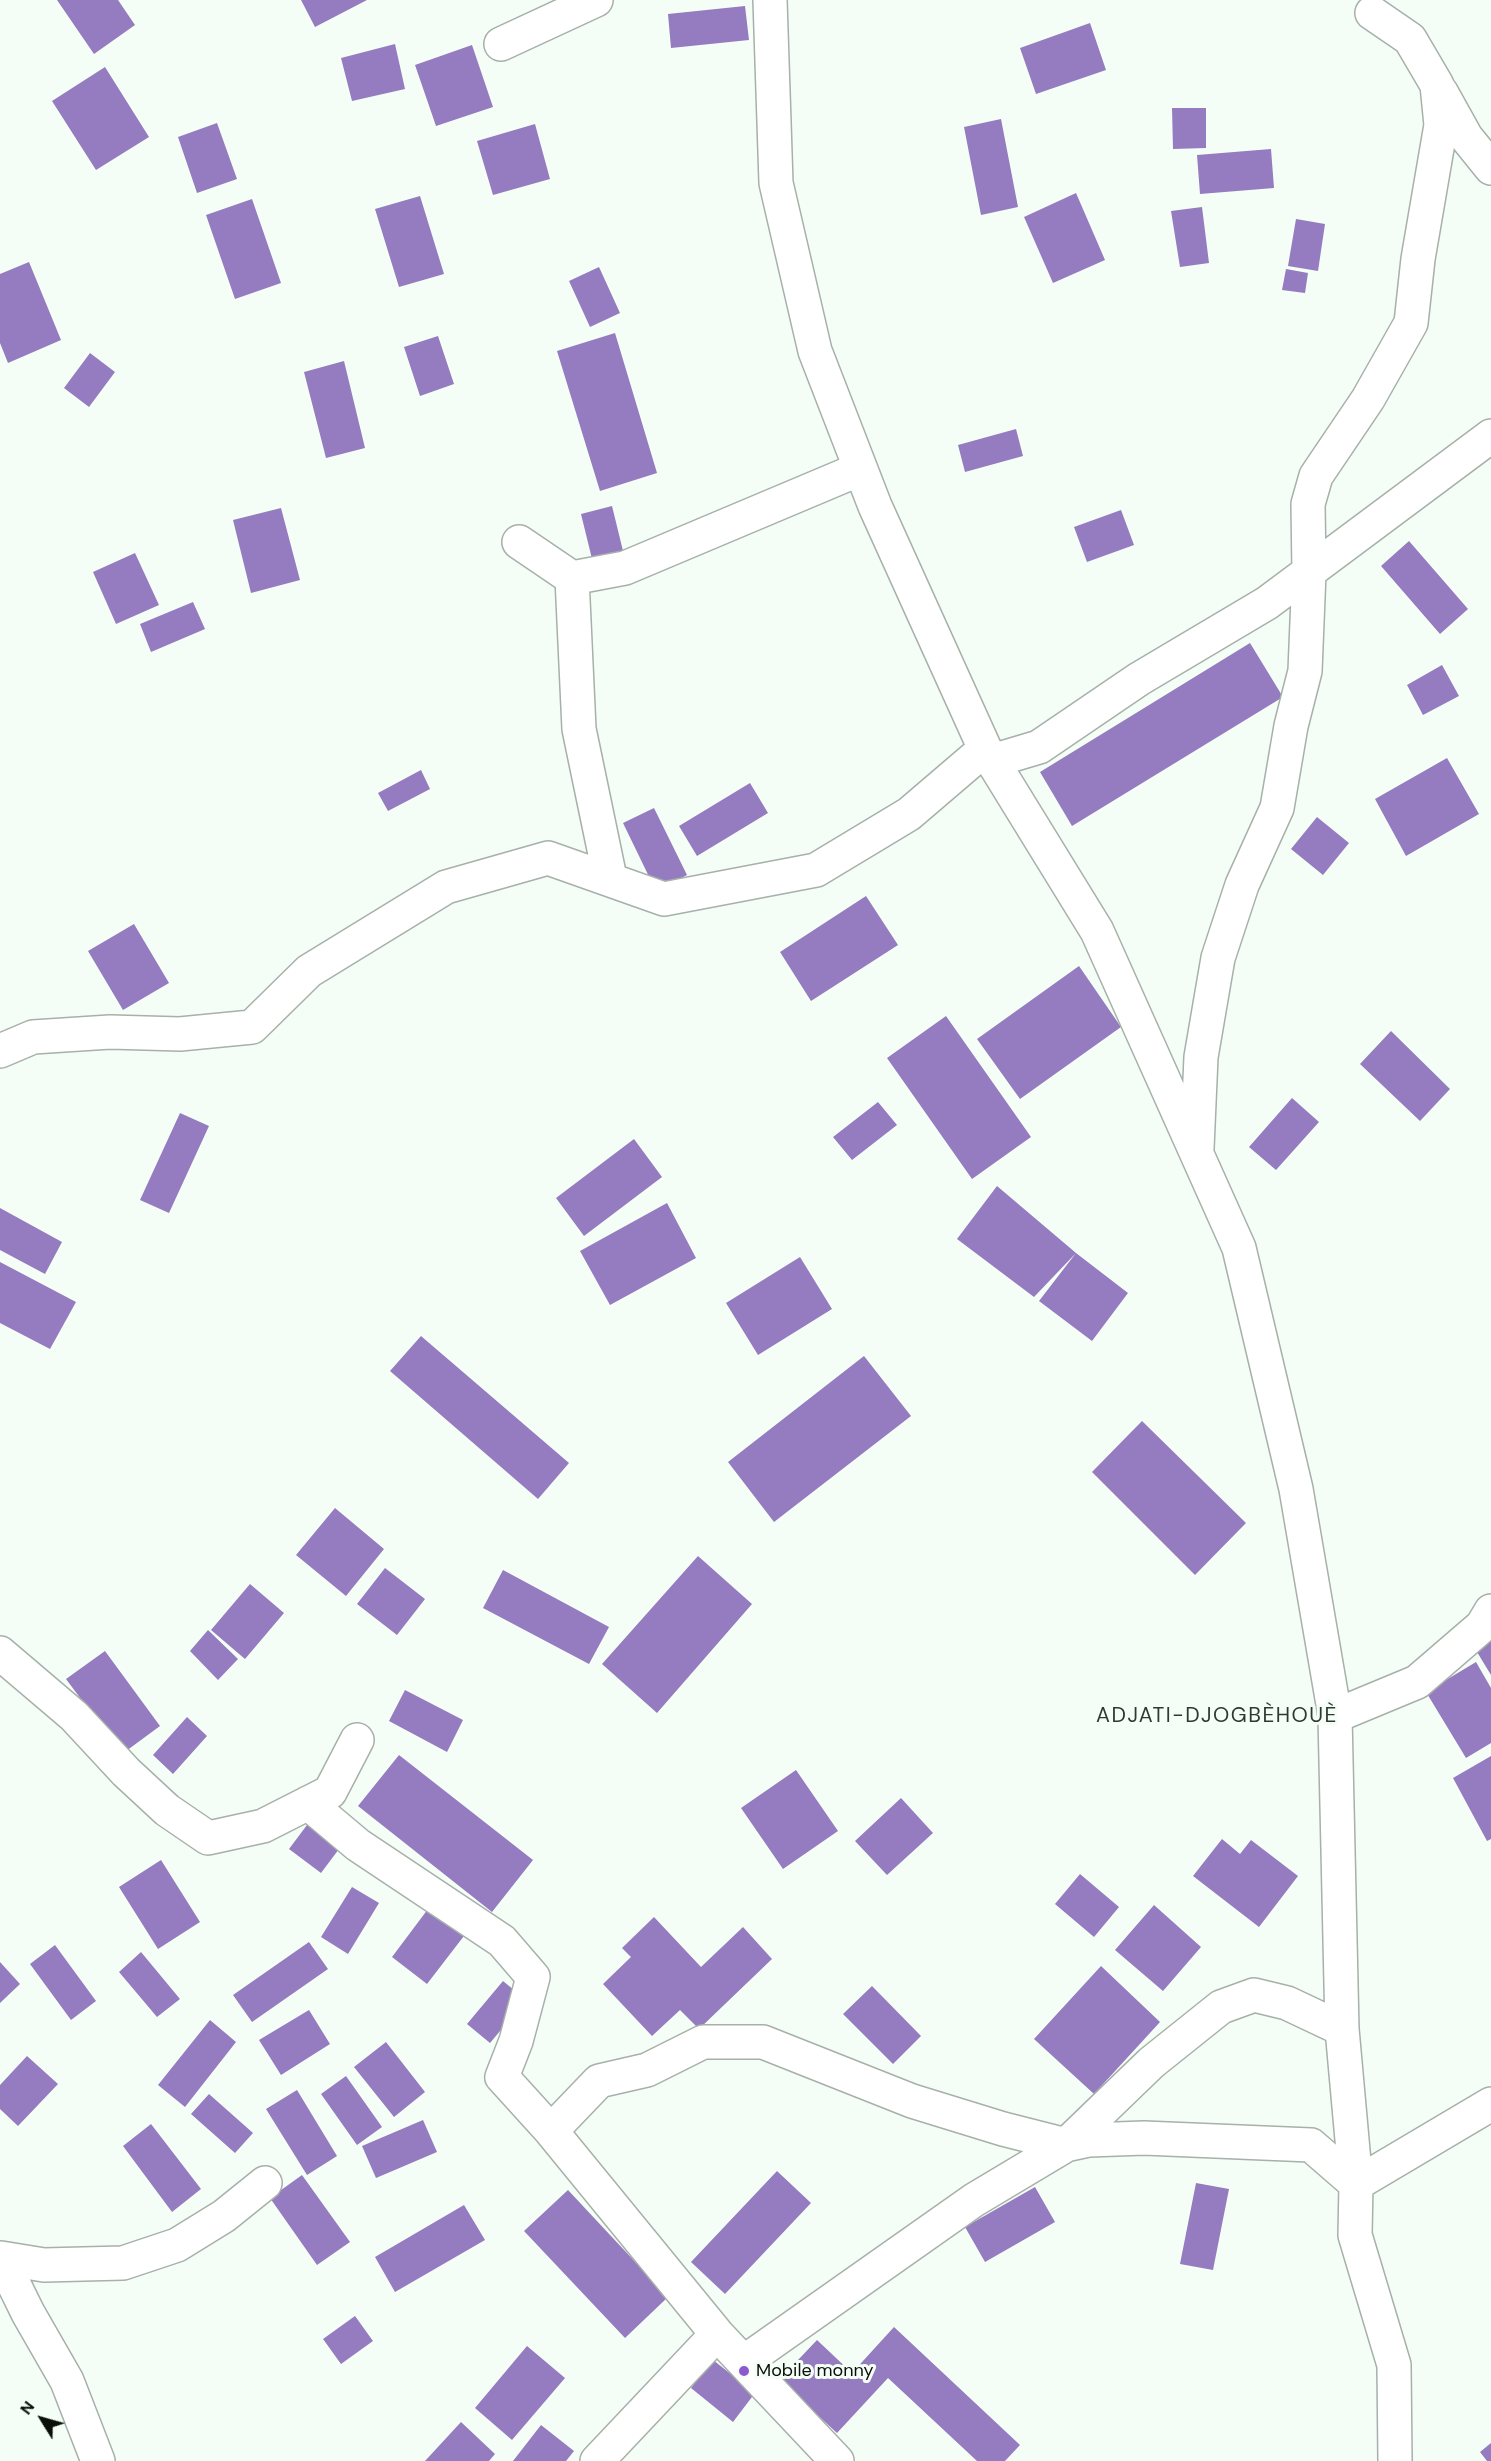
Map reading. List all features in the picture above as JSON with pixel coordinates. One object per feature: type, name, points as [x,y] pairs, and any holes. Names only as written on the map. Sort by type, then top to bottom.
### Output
[{"type":"street","points":[[501,44],[596,0]]},
{"type":"street","points":[[771,0],[776,183],[814,351],[874,506],[989,755],[1097,931],[1239,1248],[1296,1489],[1335,1716],[1342,2029],[1356,2184],[1355,2235],[1394,2365],[1395,2461]]},
{"type":"street","points":[[1372,13],[1410,39],[1466,136],[1491,168]]},
{"type":"street","points":[[1197,1153],[1202,1057],[1218,958],[1242,885],[1277,808],[1291,726],[1305,671],[1309,573],[1308,504],[1316,476],[1368,399],[1411,323],[1418,259],[1441,125],[1437,85]]},
{"type":"street","points":[[0,1051],[33,1037],[110,1032],[180,1034],[252,1027],[309,971],[446,887],[549,858],[664,898],[816,870],[909,814],[989,755],[1039,747],[1139,679],[1267,603],[1491,436]]},
{"type":"street","points":[[519,543],[572,578],[625,568],[860,469]]},
{"type":"street","points":[[572,578],[579,729],[610,878]]},
{"type":"street","points":[[1335,1716],[1417,1682],[1482,1626],[1491,1611]]},
{"type":"street","points":[[0,1653],[75,1716],[126,1772],[167,1810],[208,1838],[263,1826],[330,1792],[357,1740]]},
{"type":"street","points":[[308,1803],[358,1845],[502,1941],[533,1977],[516,2041],[502,2077],[551,2131],[717,2334],[837,2461]]},
{"type":"street","points":[[744,2362],[974,2200],[1066,2145],[1151,2063],[1221,2007],[1254,1995],[1287,2003],[1342,2029]]},
{"type":"street","points":[[551,2131],[599,2081],[647,2070],[703,2042],[763,2042],[912,2101],[1002,2129],[1066,2145],[1089,2140],[1144,2138],[1311,2145],[1356,2184]]},
{"type":"street","points":[[1356,2184],[1491,2104]]},
{"type":"street","points":[[98,2461],[68,2381],[28,2313],[1,2258],[44,2265],[123,2263],[177,2245],[224,2216],[265,2183]]},
{"type":"street","points":[[597,2461],[717,2334]]},
{"type":"building","points":[[57,0],[118,0],[135,25],[94,54]]},
{"type":"building","points":[[301,0],[367,0],[315,27]]},
{"type":"building","points":[[745,6],[749,40],[671,48],[668,14]]},
{"type":"building","points":[[1090,23],[1106,70],[1036,94],[1020,48]]},
{"type":"building","points":[[395,44],[405,89],[352,101],[341,58]]},
{"type":"building","points":[[472,45],[493,107],[436,126],[415,65]]},
{"type":"building","points":[[105,67],[149,137],[96,170],[52,101]]},
{"type":"building","points":[[1172,108],[1206,108],[1206,148],[1173,149]]},
{"type":"building","points":[[1001,119],[1018,207],[981,215],[964,127]]},
{"type":"building","points":[[217,123],[237,179],[197,193],[178,137]]},
{"type":"building","points":[[535,124],[550,179],[493,195],[477,141]]},
{"type":"building","points":[[1271,149],[1274,188],[1200,194],[1197,155]]},
{"type":"building","points":[[1076,193],[1105,260],[1053,283],[1024,217]]},
{"type":"building","points":[[420,196],[444,274],[399,287],[375,209]]},
{"type":"building","points":[[252,199],[281,283],[235,299],[206,215]]},
{"type":"building","points":[[1202,207],[1209,263],[1180,267],[1171,211]]},
{"type":"building","points":[[1296,219],[1325,224],[1318,271],[1288,266]]},
{"type":"building","points":[[29,262],[61,340],[8,363],[0,343],[0,274]]},
{"type":"building","points":[[599,267],[620,313],[590,327],[569,281]]},
{"type":"building","points":[[1286,269],[1308,273],[1305,293],[1282,290]]},
{"type":"building","points":[[615,333],[657,473],[600,491],[557,351]]},
{"type":"building","points":[[438,336],[454,384],[420,396],[404,347]]},
{"type":"building","points":[[90,353],[115,372],[89,407],[64,388]]},
{"type":"building","points":[[344,361],[365,448],[326,458],[304,372]]},
{"type":"building","points":[[1016,429],[1023,456],[965,472],[958,445]]},
{"type":"building","points":[[612,506],[624,555],[593,563],[581,514]]},
{"type":"building","points":[[281,508],[300,580],[251,593],[233,520]]},
{"type":"building","points":[[1121,510],[1134,545],[1087,562],[1074,527]]},
{"type":"building","points":[[1409,541],[1468,609],[1440,634],[1381,566]]},
{"type":"building","points":[[135,553],[159,605],[116,624],[93,572]]},
{"type":"building","points":[[193,602],[205,629],[151,652],[140,624]]},
{"type":"building","points":[[1250,643],[1283,697],[1072,826],[1040,772]]},
{"type":"building","points":[[1442,665],[1459,696],[1423,715],[1407,685]]},
{"type":"building","points":[[1447,758],[1479,814],[1406,856],[1375,799]]},
{"type":"building","points":[[421,770],[430,789],[388,811],[378,793]]},
{"type":"building","points":[[750,783],[768,813],[697,856],[679,826]]},
{"type":"building","points":[[654,808],[687,875],[656,891],[623,823]]},
{"type":"building","points":[[1317,817],[1349,843],[1323,875],[1291,849]]},
{"type":"building","points":[[866,896],[898,945],[811,1001],[780,952]]},
{"type":"building","points":[[134,924],[169,983],[123,1010],[88,951]]},
{"type":"building","points":[[1079,966],[1121,1027],[1020,1099],[977,1039]]},
{"type":"building","points":[[946,1016],[1031,1137],[972,1179],[887,1058]]},
{"type":"building","points":[[1391,1031],[1450,1089],[1420,1121],[1360,1064]]},
{"type":"building","points":[[1292,1098],[1319,1122],[1276,1170],[1249,1147]]},
{"type":"building","points":[[878,1102],[897,1125],[852,1160],[833,1137]]},
{"type":"building","points":[[180,1113],[209,1126],[169,1213],[140,1200]]},
{"type":"building","points":[[634,1139],[662,1177],[584,1236],[556,1198]]},
{"type":"building","points":[[997,1186],[1076,1253],[1034,1297],[957,1239]]},
{"type":"building","points":[[667,1203],[696,1258],[610,1305],[580,1251]]},
{"type":"building","points":[[0,1208],[62,1242],[45,1274],[0,1250]]},
{"type":"building","points":[[1076,1253],[1128,1293],[1092,1341],[1039,1301]]},
{"type":"building","points":[[800,1257],[832,1309],[758,1355],[726,1303]]},
{"type":"building","points":[[0,1262],[76,1302],[50,1349],[0,1323]]},
{"type":"building","points":[[421,1336],[569,1463],[538,1499],[390,1371]]},
{"type":"building","points":[[864,1356],[911,1416],[774,1522],[728,1462]]},
{"type":"building","points":[[1142,1421],[1246,1523],[1195,1575],[1092,1472]]},
{"type":"building","points":[[335,1508],[384,1549],[346,1596],[296,1555]]},
{"type":"building","points":[[698,1556],[752,1604],[657,1713],[602,1664]]},
{"type":"building","points":[[385,1568],[425,1599],[397,1635],[357,1604]]},
{"type":"building","points":[[503,1570],[609,1627],[589,1664],[483,1608]]},
{"type":"building","points":[[250,1584],[284,1613],[245,1659],[211,1630]]},
{"type":"building","points":[[208,1630],[238,1659],[218,1680],[190,1651]]},
{"type":"building","points":[[1491,1636],[1491,1675],[1474,1647]]},
{"type":"building","points":[[105,1651],[160,1726],[122,1754],[66,1679]]},
{"type":"building","points":[[1476,1662],[1491,1688],[1491,1743],[1466,1758],[1426,1692]]},
{"type":"building","points":[[405,1690],[463,1720],[447,1752],[389,1721]]},
{"type":"building","points":[[187,1717],[207,1736],[173,1774],[153,1755]]},
{"type":"building","points":[[399,1755],[533,1860],[492,1912],[358,1806]]},
{"type":"building","points":[[1491,1756],[1491,1839],[1487,1841],[1453,1778]]},
{"type":"building","points":[[796,1770],[838,1831],[783,1869],[741,1808]]},
{"type":"building","points":[[901,1798],[933,1833],[887,1875],[855,1841]]},
{"type":"building","points":[[313,1817],[345,1841],[321,1873],[289,1849]]},
{"type":"building","points":[[1222,1839],[1240,1854],[1251,1840],[1298,1876],[1259,1927],[1193,1876]]},
{"type":"building","points":[[161,1860],[200,1922],[158,1949],[119,1887]]},
{"type":"building","points":[[1080,1874],[1119,1907],[1094,1937],[1055,1904]]},
{"type":"building","points":[[352,1887],[379,1903],[348,1954],[321,1937]]},
{"type":"building","points":[[431,1905],[467,1932],[427,1984],[392,1957]]},
{"type":"building","points":[[1154,1905],[1201,1947],[1163,1991],[1115,1950]]},
{"type":"building","points":[[654,1917],[701,1967],[743,1927],[772,1959],[699,2029],[680,2010],[652,2036],[603,1984],[631,1957],[622,1948]]},
{"type":"building","points":[[309,1942],[328,1969],[252,2022],[233,1995]]},
{"type":"building","points":[[55,1945],[96,2001],[71,2020],[30,1964]]},
{"type":"building","points":[[141,1952],[180,1999],[157,2017],[119,1972]]},
{"type":"building","points":[[0,1962],[20,1984],[0,2003]]},
{"type":"building","points":[[1101,1966],[1160,2022],[1094,2094],[1034,2039]]},
{"type":"building","points":[[503,1981],[526,2000],[490,2043],[467,2024]]},
{"type":"building","points":[[872,1986],[921,2036],[893,2064],[843,2014]]},
{"type":"building","points":[[309,2010],[330,2044],[281,2075],[259,2040]]},
{"type":"building","points":[[210,2020],[236,2042],[185,2107],[158,2085]]},
{"type":"building","points":[[386,2042],[425,2092],[394,2117],[354,2067]]},
{"type":"building","points":[[27,2056],[58,2084],[18,2126],[0,2109],[0,2085]]},
{"type":"building","points":[[346,2076],[382,2127],[357,2145],[321,2094]]},
{"type":"building","points":[[297,2090],[337,2156],[307,2175],[266,2109]]},
{"type":"building","points":[[209,2094],[253,2133],[235,2153],[191,2114]]},
{"type":"building","points":[[423,2120],[437,2152],[376,2178],[362,2146]]},
{"type":"building","points":[[151,2124],[201,2189],[172,2212],[123,2146]]},
{"type":"building","points":[[777,2171],[811,2203],[725,2294],[691,2262]]},
{"type":"building","points":[[302,2175],[350,2242],[317,2265],[270,2198]]},
{"type":"building","points":[[1196,2183],[1229,2189],[1213,2270],[1180,2264]]},
{"type":"building","points":[[1035,2187],[1055,2222],[985,2262],[965,2227]]},
{"type":"building","points":[[568,2190],[668,2297],[625,2338],[524,2231]]},
{"type":"building","points":[[464,2205],[485,2240],[395,2292],[375,2257]]},
{"type":"building","points":[[355,2316],[373,2341],[341,2364],[323,2339]]},
{"type":"building","points":[[894,2327],[1020,2445],[1005,2461],[977,2461],[888,2378],[837,2433],[779,2380],[817,2340],[852,2373]]},
{"type":"building","points":[[527,2346],[565,2378],[512,2440],[475,2408]]},
{"type":"building","points":[[713,2360],[755,2393],[733,2422],[691,2388]]},
{"type":"building","points":[[461,2422],[495,2454],[489,2461],[425,2461]]},
{"type":"building","points":[[541,2425],[574,2451],[566,2461],[513,2461]]},
{"type":"building","points":[[1491,2443],[1491,2461],[1487,2461],[1480,2452]]},
{"type":"place","name":"Mobile monny","points":[[744,2371]]},
{"type":"district","name":"ADJATI-DJOGBÈHOUÈ","points":[[1217,1716]]}]
